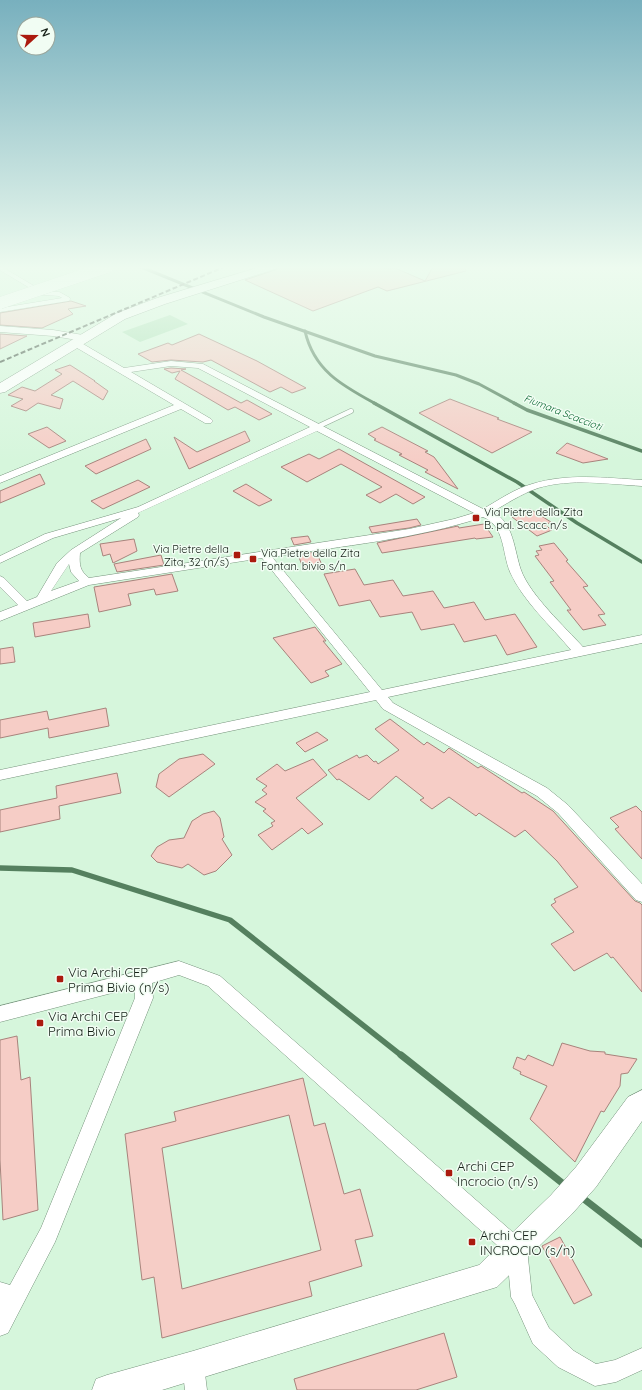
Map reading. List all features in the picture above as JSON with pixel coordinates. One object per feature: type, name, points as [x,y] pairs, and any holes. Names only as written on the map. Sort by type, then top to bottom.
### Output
[{"type":"main road","points":[[0,389],[93,332]]},
{"type":"street","points":[[38,332],[53,333],[79,340],[124,371],[180,406],[208,420]]},
{"type":"street","points":[[124,371],[158,364],[182,362],[200,366],[494,518],[503,527],[516,572],[531,596],[580,652]]},
{"type":"street","points":[[0,480],[180,406]]},
{"type":"street","points":[[0,560],[49,536],[142,509],[317,426]]},
{"type":"street","points":[[0,617],[41,599],[87,582],[409,532],[457,522],[483,513],[534,487],[556,481],[580,480],[642,483]]},
{"type":"street","points":[[41,599],[61,566],[75,552],[142,509]]},
{"type":"street","points":[[75,552],[73,566],[78,575],[87,582]]},
{"type":"street","points":[[264,554],[378,696],[388,706],[542,792],[563,809],[642,895]]},
{"type":"street","points":[[0,580],[26,606]]},
{"type":"street","points":[[0,775],[642,639]]},
{"type":"street","points":[[0,1014],[179,968],[214,981],[517,1249],[522,1297],[541,1336],[566,1359],[595,1374],[616,1371],[642,1359]]},
{"type":"street","points":[[0,1325],[8,1295],[48,1235],[144,998],[143,978]]},
{"type":"street","points":[[107,1390],[194,1378],[486,1278],[517,1249],[586,1177],[637,1106],[642,1103]]},
{"type":"lane","points":[[317,426],[351,411]]},
{"type":"green space","points":[[122,332],[167,332],[140,342]]},
{"type":"building","points":[[0,334],[27,336],[0,349]]},
{"type":"building","points":[[199,334],[257,361],[306,388],[292,393],[281,387],[270,392],[211,360],[203,362],[171,360],[152,362],[138,354],[168,343],[172,345]]},
{"type":"building","points":[[70,365],[108,391],[103,400],[73,381],[51,395],[63,399],[60,409],[38,403],[26,411],[11,406],[23,399],[8,395],[22,387],[35,391],[62,374],[55,370]]},
{"type":"building","points":[[164,369],[186,369],[181,370],[241,403],[247,400],[272,414],[259,420],[235,407],[228,410],[175,379],[180,371],[172,373]]},
{"type":"building","points":[[450,399],[532,432],[492,453],[419,413]]},
{"type":"building","points":[[47,427],[66,441],[49,448],[28,434]]},
{"type":"building","points":[[382,427],[428,451],[425,452],[434,457],[458,489],[425,472],[428,470],[399,455],[402,454],[374,440],[376,439],[368,434]]},
{"type":"building","points":[[245,431],[250,441],[189,469],[174,437],[197,452]]},
{"type":"building","points":[[146,439],[151,449],[96,474],[85,466]]},
{"type":"building","points":[[567,443],[608,459],[583,463],[556,453]]},
{"type":"building","points":[[339,449],[425,497],[413,504],[396,494],[380,503],[366,495],[382,487],[341,464],[307,482],[281,467],[309,454],[319,459]]},
{"type":"building","points":[[40,474],[45,484],[0,503],[0,491]]},
{"type":"building","points":[[138,480],[150,487],[103,509],[91,501]]},
{"type":"building","points":[[246,484],[272,500],[259,506],[233,491]]},
{"type":"building","points":[[530,509],[551,522],[545,525],[552,530],[537,536],[512,517]]},
{"type":"building","points":[[417,519],[421,525],[409,528],[372,533],[369,527]]},
{"type":"building","points":[[484,524],[493,537],[475,538],[382,553],[377,543],[458,526],[459,528]]},
{"type":"building","points":[[308,536],[311,542],[294,545],[291,538]]},
{"type":"building","points":[[134,539],[137,551],[113,563],[110,554],[103,556],[100,544]]},
{"type":"building","points":[[554,543],[568,560],[566,561],[588,586],[583,587],[605,614],[598,615],[606,625],[583,630],[567,610],[571,610],[550,582],[554,581],[535,556],[539,555],[536,551],[542,550],[539,546]]},
{"type":"building","points":[[316,552],[323,567],[304,570],[298,555]]},
{"type":"building","points":[[161,555],[164,565],[117,572],[114,564]]},
{"type":"building","points":[[355,569],[364,585],[393,580],[403,596],[433,591],[444,608],[474,602],[485,620],[515,614],[537,647],[507,655],[496,635],[464,642],[454,624],[421,630],[412,612],[380,617],[370,600],[339,606],[324,574]]},
{"type":"building","points":[[172,574],[178,591],[156,595],[154,589],[128,594],[131,605],[99,612],[94,587]]},
{"type":"building","points":[[88,614],[90,627],[35,637],[33,623]]},
{"type":"building","points":[[315,627],[326,641],[323,641],[342,664],[325,671],[329,676],[311,683],[273,638]]},
{"type":"building","points":[[13,647],[15,662],[0,664],[0,649]]},
{"type":"building","points":[[106,708],[109,726],[49,738],[48,728],[0,738],[0,720],[47,711],[49,720]]},
{"type":"building","points":[[390,719],[424,745],[427,742],[444,753],[449,748],[478,768],[481,766],[553,811],[635,901],[642,905],[642,992],[613,957],[611,958],[607,953],[574,971],[551,944],[574,932],[551,905],[556,902],[554,899],[578,887],[557,861],[525,830],[515,837],[479,813],[476,816],[449,797],[432,809],[420,800],[424,798],[396,776],[369,800],[339,779],[337,780],[328,770],[357,755],[359,758],[367,755],[378,764],[399,750],[375,729]]},
{"type":"building","points":[[317,732],[328,740],[305,752],[296,743]]},
{"type":"building","points":[[203,754],[215,764],[169,797],[156,787],[159,774],[179,759]]},
{"type":"building","points":[[313,759],[327,775],[296,798],[323,824],[308,834],[302,828],[272,850],[258,835],[273,826],[271,823],[275,821],[263,811],[266,809],[255,802],[267,794],[262,790],[267,786],[256,779],[277,764],[285,771]]},
{"type":"building","points":[[117,773],[121,793],[59,806],[60,819],[0,832],[0,810],[57,798],[56,786]]},
{"type":"building","points":[[636,806],[642,812],[642,859],[615,829],[619,827],[610,818]]},
{"type":"building","points":[[214,811],[220,818],[224,837],[222,839],[232,855],[216,871],[204,875],[188,864],[182,868],[157,862],[151,856],[157,847],[169,840],[184,838],[192,821],[203,814]]},
{"type":"building","points":[[17,1036],[21,1080],[30,1077],[38,1210],[3,1220],[0,1160],[0,1040]]},
{"type":"building","points":[[562,1043],[590,1051],[605,1052],[605,1054],[637,1059],[628,1073],[621,1074],[620,1086],[604,1112],[601,1111],[575,1162],[530,1119],[547,1086],[520,1074],[521,1072],[513,1068],[517,1057],[525,1060],[528,1055],[553,1066]]},
{"type":"building","points":[[303,1078],[314,1126],[325,1123],[344,1194],[360,1189],[373,1236],[355,1240],[362,1266],[309,1282],[312,1296],[162,1338],[154,1277],[142,1280],[125,1134],[176,1121],[174,1112]],"holes":[[[289,1115],[321,1250],[182,1289],[162,1148]]]},
{"type":"building","points":[[560,1237],[592,1295],[574,1304],[542,1246]]},
{"type":"building","points":[[444,1333],[457,1377],[416,1390],[297,1390],[294,1379]]},
{"type":"waterway","points":[[305,332],[309,345],[315,357],[323,367],[341,384],[376,404]]},
{"type":"waterway","name":"Fiumara Scaccioti","points":[[306,332],[375,356],[456,375],[479,384],[516,404]]},
{"type":"waterway","points":[[374,403],[517,482],[577,523],[642,562]]},
{"type":"waterway","name":"Fiumara Scaccioti","points":[[514,403],[527,410],[642,451]]},
{"type":"waterway","points":[[0,868],[72,870],[230,920],[402,1056]]},
{"type":"waterway","points":[[401,1055],[566,1186]]},
{"type":"waterway","points":[[580,1196],[642,1244]]},
{"type":"railway","points":[[0,362],[71,332]]},
{"type":"place","name":"Via Pietre della Zita B. pal. Scacc n/s","points":[[476,518]]},
{"type":"place","name":"Via Pietre della Zita, 32 (n/s)","points":[[237,555]]},
{"type":"place","name":"Via Pietre della Zita Fontan. bivio s/n","points":[[253,559]]},
{"type":"place","name":"Via Archi CEP Prima Bivio (n/s)","points":[[60,979]]},
{"type":"place","name":"Via Archi CEP Prima Bivio","points":[[40,1023]]},
{"type":"place","name":"Archi CEP Incrocio (n/s)","points":[[449,1173]]},
{"type":"place","name":"Archi CEP INCROCIO (s/n)","points":[[472,1242]]}]
